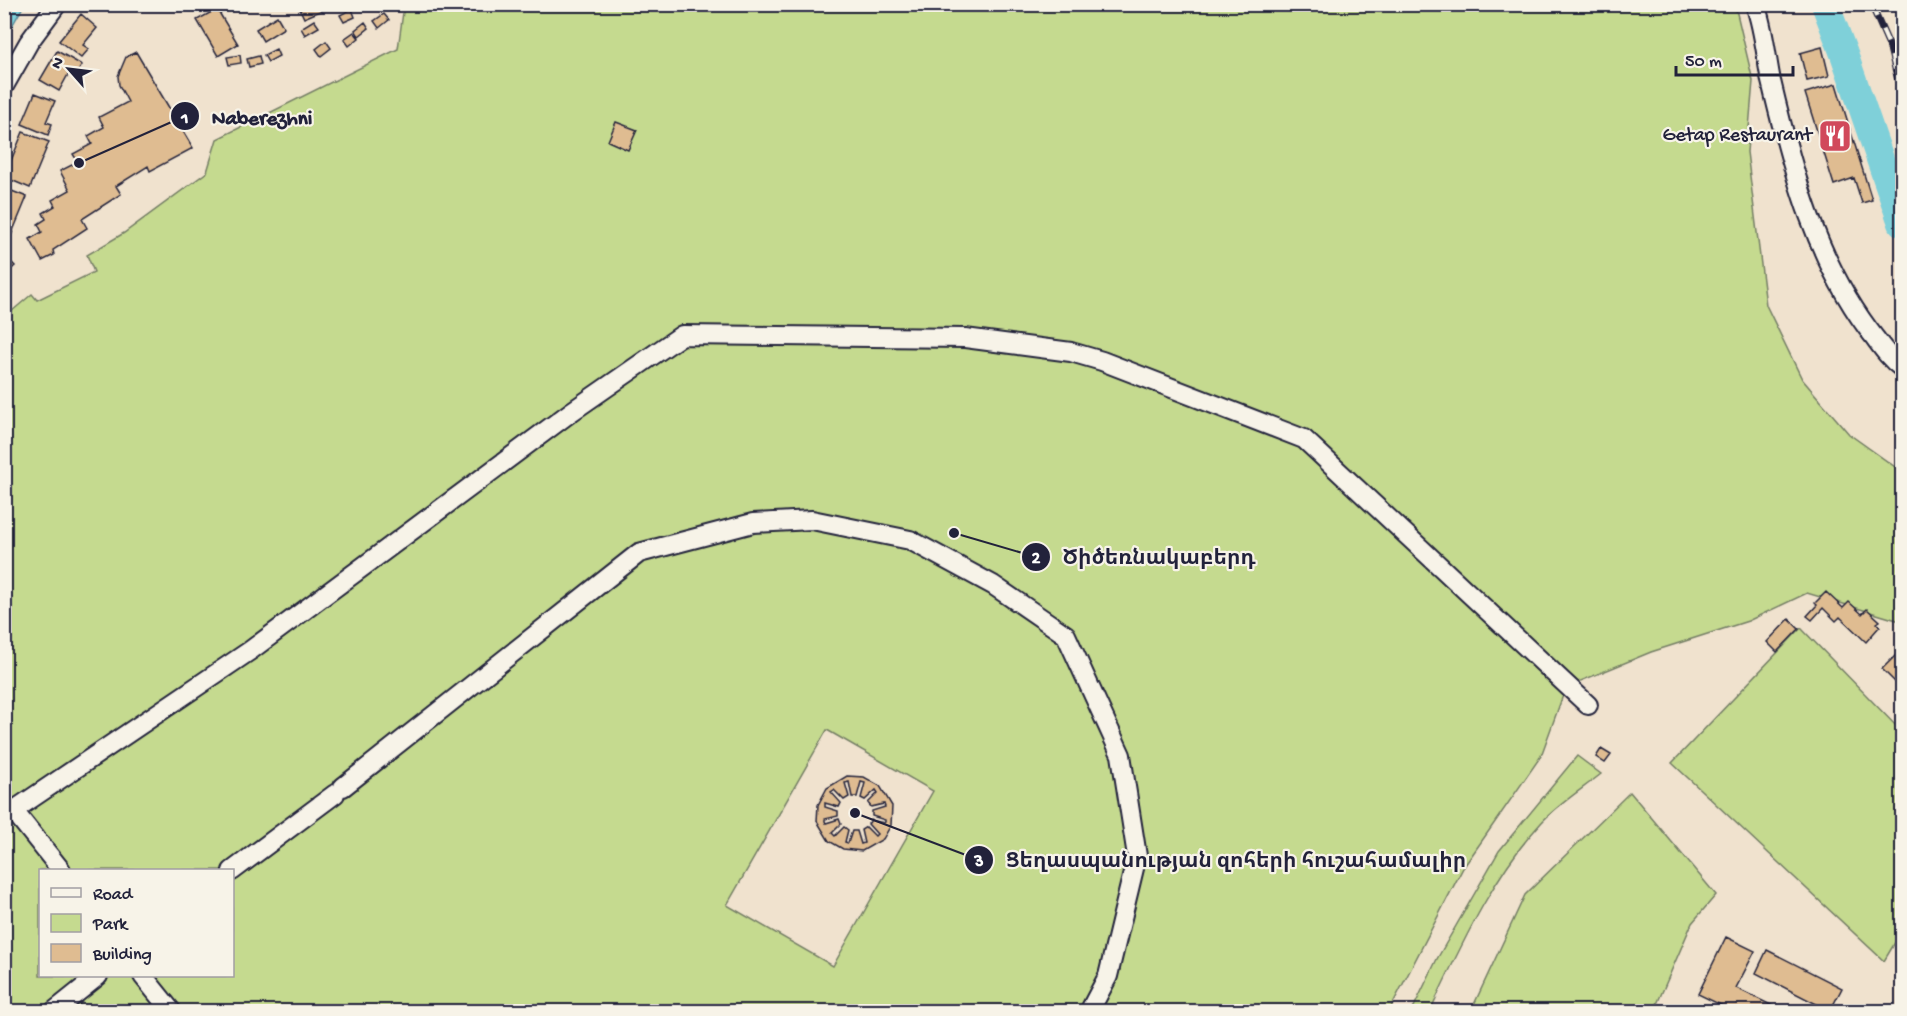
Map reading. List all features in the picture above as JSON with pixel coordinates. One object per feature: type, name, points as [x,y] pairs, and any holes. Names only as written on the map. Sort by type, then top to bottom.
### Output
[{"type":"street","points":[[4,86],[29,42],[57,4]]},
{"type":"street","points":[[1755,4],[1782,123],[1810,220],[1839,286],[1863,323],[1893,362],[1902,368]]},
{"type":"street","points":[[60,869],[9,814],[251,650],[571,412],[682,335],[965,338],[1071,352],[1100,366],[1304,439],[1588,705]]},
{"type":"street","points":[[234,869],[339,790],[639,553],[753,523],[812,520],[910,540],[982,579],[1066,635],[1121,755],[1137,856],[1108,976],[1089,1011]]},
{"type":"street","points":[[52,1011],[95,977]]},
{"type":"street","points":[[145,977],[172,1011]]},
{"type":"green space","points":[[404,5],[1735,5],[1753,81],[1747,152],[1766,305],[1802,379],[1849,434],[1902,472],[1902,624],[1900,621],[1807,593],[1748,621],[1651,652],[1566,687],[1541,756],[1463,868],[1389,1011],[5,1012],[5,317],[32,294],[37,300],[94,272],[87,255],[124,233],[207,172],[217,139],[398,49]],"holes":[[[827,730],[933,791],[833,966],[727,905]]]},
{"type":"green space","points":[[1801,628],[1902,732],[1902,931],[1884,961],[1672,763]]},
{"type":"green space","points":[[1577,756],[1601,774],[1554,810],[1524,843],[1479,913],[1430,1011],[1412,1011],[1437,959],[1499,851]]},
{"type":"green space","points":[[1630,792],[1716,895],[1692,923],[1657,1004],[1663,1011],[1471,1011],[1525,895]]},
{"type":"water","points":[[4,5],[24,5],[5,38]]},
{"type":"building","points":[[323,4],[325,9],[304,18],[298,5]]},
{"type":"building","points":[[217,9],[238,44],[218,56],[197,20]]},
{"type":"building","points":[[352,9],[355,17],[344,22],[340,15]]},
{"type":"building","points":[[81,14],[97,28],[83,45],[89,49],[81,58],[59,41]]},
{"type":"building","points":[[384,14],[389,20],[379,28],[374,21]]},
{"type":"building","points":[[277,16],[284,28],[263,41],[256,29]]},
{"type":"building","points":[[314,20],[319,27],[305,35],[301,28]]},
{"type":"building","points":[[365,22],[369,28],[359,36],[355,30]]},
{"type":"building","points":[[354,32],[359,38],[349,46],[344,39]]},
{"type":"building","points":[[326,41],[331,48],[321,56],[316,49]]},
{"type":"building","points":[[1822,47],[1829,76],[1807,81],[1800,53]]},
{"type":"building","points":[[276,49],[279,56],[268,62],[264,55]]},
{"type":"building","points":[[57,51],[82,65],[76,75],[70,71],[59,91],[40,80]]},
{"type":"building","points":[[136,52],[193,148],[150,171],[148,166],[116,186],[121,194],[82,219],[87,228],[53,250],[54,255],[42,261],[30,239],[42,232],[38,224],[46,219],[43,213],[55,206],[52,200],[70,190],[60,171],[78,162],[73,154],[92,144],[88,136],[104,127],[99,117],[128,102],[119,85],[118,76],[126,57]]},
{"type":"building","points":[[240,55],[241,63],[229,65],[227,57]]},
{"type":"building","points":[[259,56],[261,64],[249,67],[247,59]]},
{"type":"building","name":"Getap Restaurant","points":[[1836,84],[1872,200],[1862,203],[1854,178],[1834,185],[1805,93]]},
{"type":"building","points":[[35,93],[55,101],[46,122],[52,124],[48,135],[22,124]]},
{"type":"building","points":[[616,122],[637,130],[628,150],[608,141]]},
{"type":"building","points":[[23,132],[49,142],[30,188],[4,177]]},
{"type":"building","points":[[4,188],[27,197],[8,243],[4,241]]},
{"type":"building","points":[[4,255],[15,266],[4,276]]},
{"type":"building","points":[[1826,592],[1843,608],[1849,602],[1862,614],[1867,609],[1880,621],[1877,623],[1880,626],[1866,642],[1840,617],[1836,621],[1823,608],[1812,620],[1807,616]]},
{"type":"building","points":[[1789,619],[1799,629],[1777,652],[1767,642]]},
{"type":"building","points":[[1902,649],[1902,689],[1882,669]]},
{"type":"building","points":[[1601,749],[1611,755],[1605,763],[1596,757]]},
{"type":"building","points":[[847,776],[864,777],[880,786],[892,806],[891,825],[883,839],[862,851],[843,849],[829,841],[817,821],[818,805],[827,788]],"holes":[[[849,782],[852,797],[857,797],[861,782],[865,783],[861,798],[865,800],[876,790],[878,793],[868,803],[871,807],[884,804],[885,807],[872,811],[872,816],[885,820],[885,822],[871,820],[868,824],[877,834],[875,836],[866,827],[861,830],[864,843],[861,844],[857,831],[852,831],[848,843],[845,842],[848,830],[844,827],[835,836],[832,833],[841,824],[839,819],[826,823],[825,821],[825,819],[838,816],[838,811],[825,807],[825,803],[839,807],[841,803],[831,792],[834,790],[844,800],[849,797],[845,783]]]},
{"type":"building","points":[[1726,937],[1755,951],[1736,988],[1785,1012],[1735,1012],[1698,994]]},
{"type":"building","points":[[1767,950],[1842,988],[1830,1011],[1756,973]]},
{"type":"waterway","points":[[1825,4],[1902,223]]},
{"type":"railway","points":[[1871,4],[1889,45],[1902,96]]},
{"type":"place","name":"Getap Restaurant","points":[[1835,136]]},
{"type":"place","name":"Naberezhni","points":[[79,163]]},
{"type":"place","name":"Ծիծեռնակաբերդ","points":[[954,533]]},
{"type":"place","name":"Ցեղասպանության զոհերի հուշահամալիր","points":[[855,813]]}]
